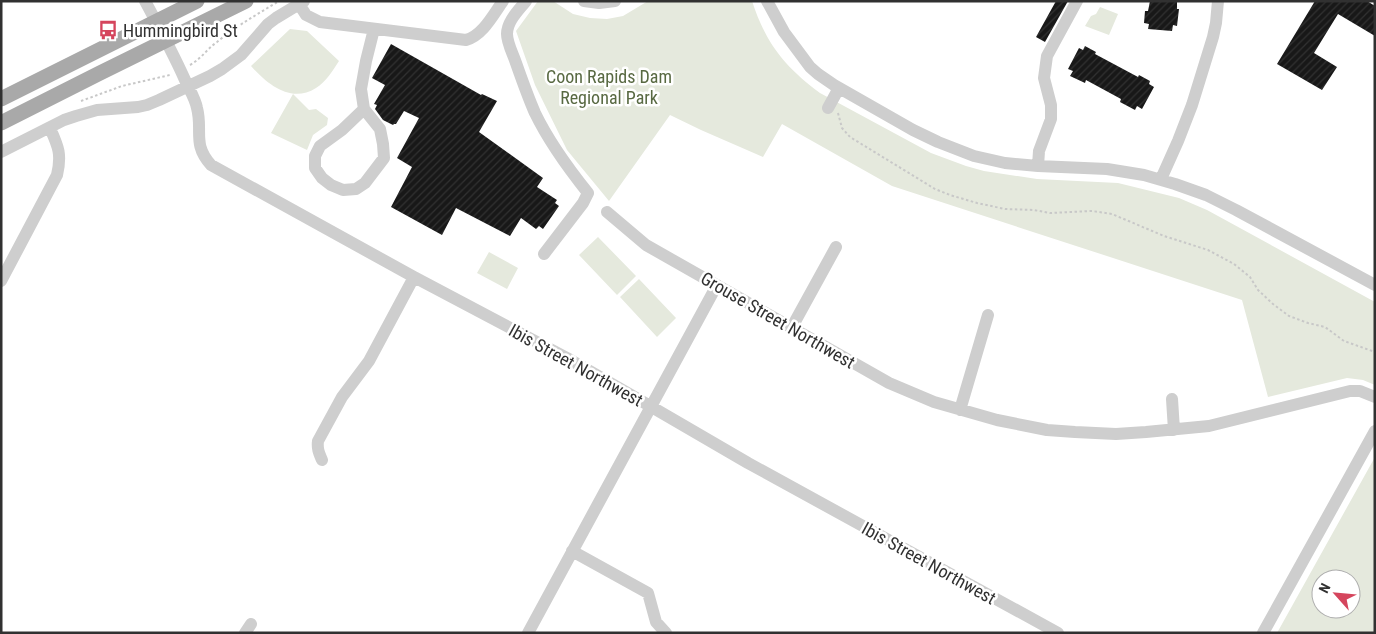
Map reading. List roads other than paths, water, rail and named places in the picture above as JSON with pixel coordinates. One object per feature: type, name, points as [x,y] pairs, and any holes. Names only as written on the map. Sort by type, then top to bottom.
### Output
[{"type":"main road","points":[[1,99],[197,1]]},
{"type":"main road","points":[[1,123],[246,1]]},
{"type":"main road","points":[[1,89],[64,58],[95,51]]},
{"type":"street","name":"Ibis Street Northwest","points":[[145,1],[188,86],[198,110],[200,148],[211,166],[567,358],[756,468],[1058,633]]},
{"type":"street","points":[[1,152],[64,120],[97,110],[147,105],[210,76],[241,55],[268,24],[302,3],[306,15],[320,22],[466,40],[473,38],[481,31],[503,1]]},
{"type":"street","points":[[526,1],[514,15],[509,25],[507,34],[509,44],[539,119],[568,167],[588,193],[583,203],[544,254]]},
{"type":"street","points":[[584,1],[599,3],[616,1]]},
{"type":"street","points":[[768,1],[784,32],[810,67],[826,80],[833,98],[913,130],[951,148],[986,159],[1038,166],[1107,169],[1161,179],[1191,189],[1215,199],[1375,285]]},
{"type":"street","points":[[1038,166],[1039,151],[1051,119],[1051,105],[1044,78],[1047,56],[1077,1]]},
{"type":"street","points":[[1161,179],[1192,105],[1213,37],[1218,1]]},
{"type":"street","points":[[364,109],[342,130],[320,146],[315,156],[315,168],[322,178],[331,185],[343,190],[366,184],[384,158],[380,129],[364,109],[361,90],[374,29]]},
{"type":"street","points":[[1,281],[57,174],[60,156],[59,147],[50,128]]},
{"type":"street","name":"Grouse Street Northwest","points":[[607,212],[646,245],[889,383],[926,399],[1003,422],[1047,430],[1116,434],[1209,426],[1350,391],[1360,391],[1375,397]]},
{"type":"street","points":[[792,328],[836,247]]},
{"type":"street","points":[[322,460],[318,452],[318,441],[342,397],[369,361],[414,277]]},
{"type":"street","points":[[528,633],[717,285]]},
{"type":"street","points":[[960,410],[988,315]]},
{"type":"street","points":[[1172,399],[1174,430]]},
{"type":"street","points":[[1263,633],[1375,431]]},
{"type":"street","points":[[572,551],[648,593],[656,622],[666,633]]},
{"type":"place","name":"Hummingbird St","points":[[108,30]]},
{"type":"park label","name":"Coon Rapids Dam Regional Park","points":[[609,86]]}]
